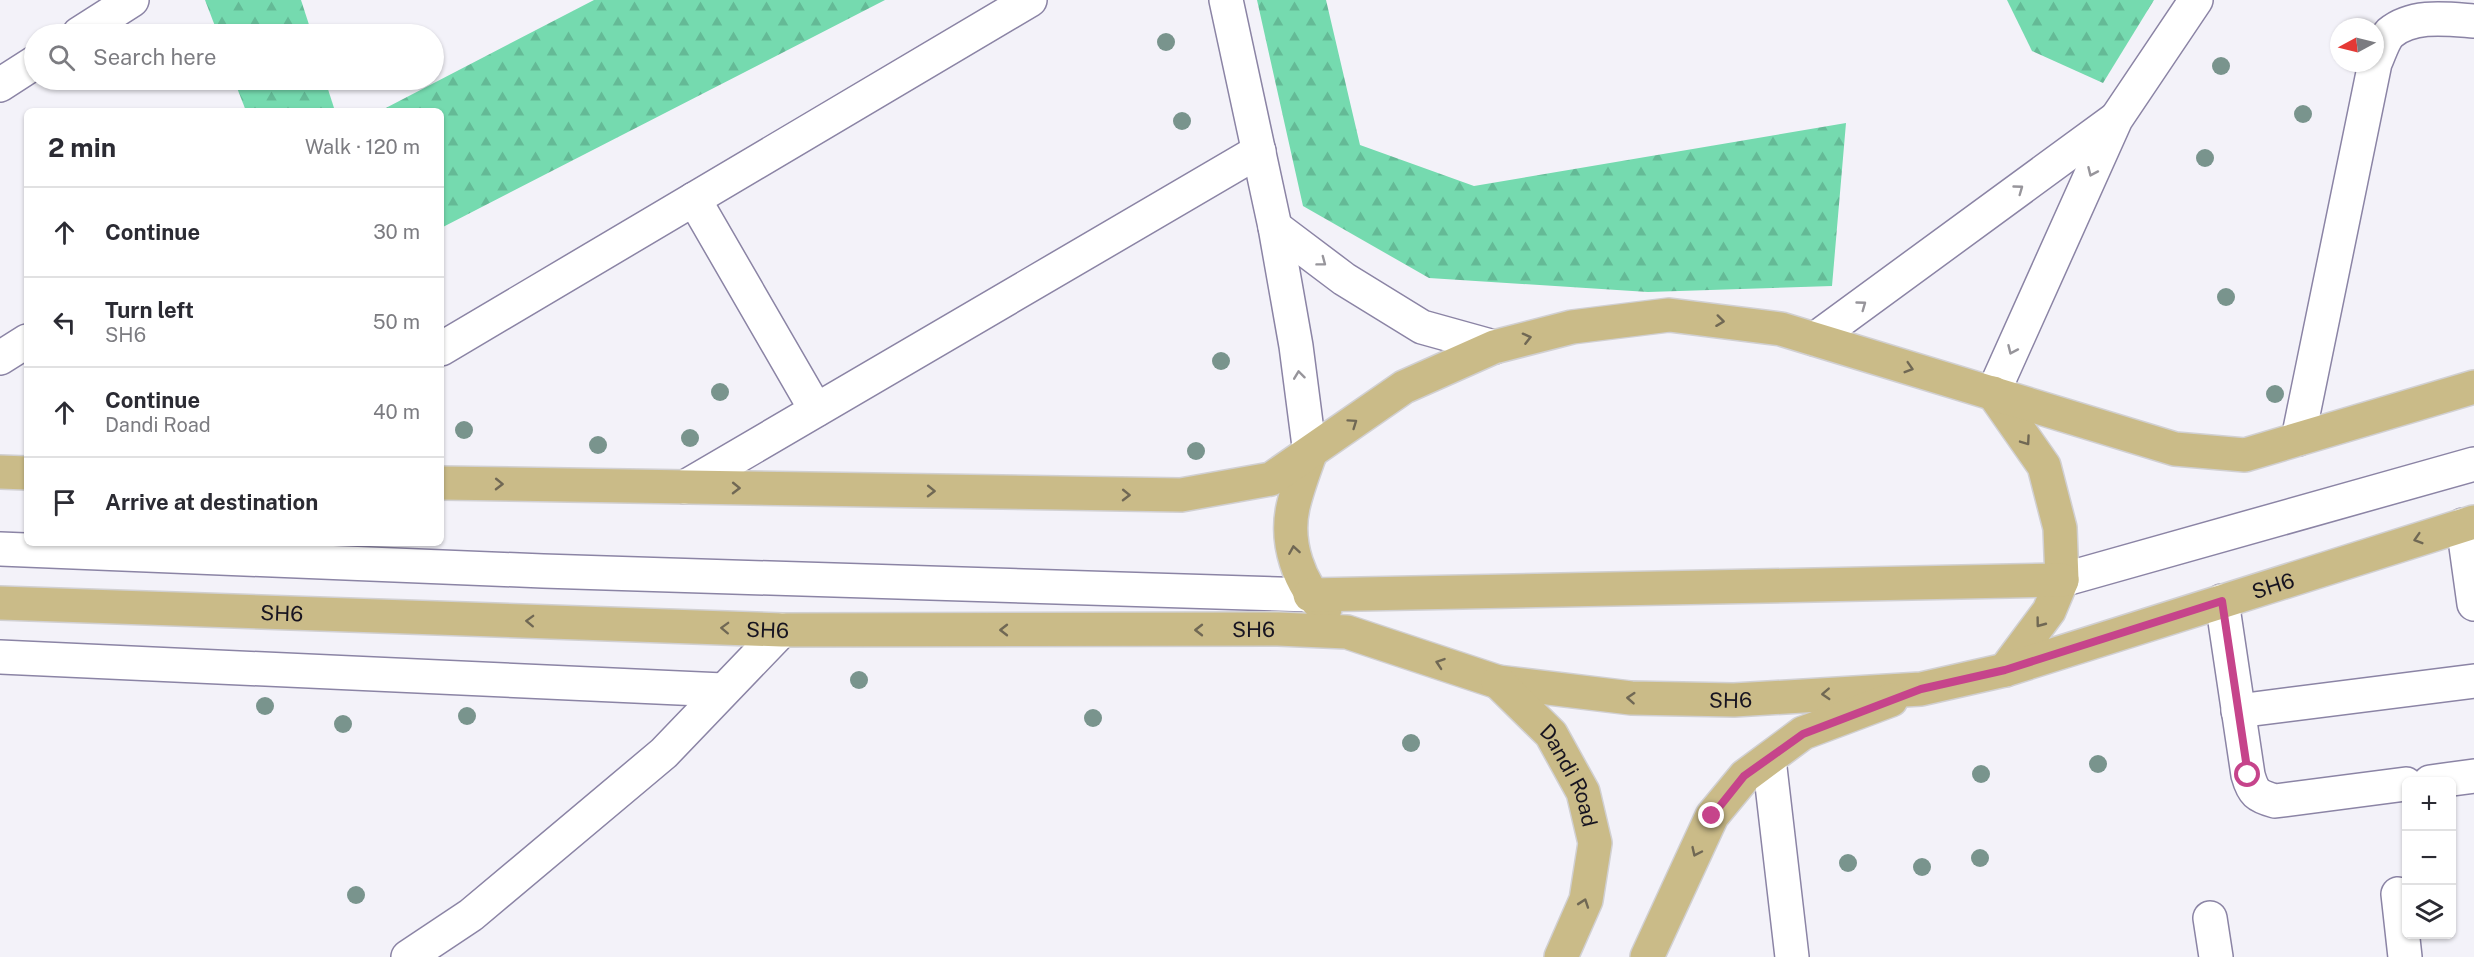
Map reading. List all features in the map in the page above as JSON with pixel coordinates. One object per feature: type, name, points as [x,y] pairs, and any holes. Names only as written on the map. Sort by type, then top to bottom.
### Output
[{"type":"main road","points":[[444,483],[1181,495],[1271,479],[1404,387],[1494,346],[1572,327],[1670,315],[1781,328],[2175,449],[2245,455],[2474,387]]},
{"type":"main road","points":[[1993,393],[2044,466],[2060,528],[2062,580],[2049,611],[2005,670]]},
{"type":"main road","points":[[1310,453],[1293,509],[1292,551],[1310,595],[1347,632]]},
{"type":"main road","points":[[0,472],[24,473]]},
{"type":"main road","name":"SH6","points":[[0,603],[782,630],[1278,629],[1347,632],[1498,682],[1631,698],[1734,700],[1921,689],[2005,670],[2469,524]]},
{"type":"main road","points":[[1310,595],[2062,580]]},
{"type":"main road","name":"Dandi Road","points":[[1498,682],[1551,734],[1583,792],[1595,843],[1586,900],[1561,957]]},
{"type":"main road","points":[[1647,957],[1712,816],[1744,776],[1803,734],[1921,689]]},
{"type":"street","points":[[95,24],[132,0]]},
{"type":"street","points":[[444,347],[1030,0]]},
{"type":"street","points":[[1226,0],[1275,227],[1296,346],[1310,453]]},
{"type":"street","points":[[1993,393],[2116,119],[2196,0]]},
{"type":"street","points":[[2298,440],[2375,63],[2389,34],[2412,22],[2439,18],[2474,21]]},
{"type":"street","points":[[0,85],[24,69]]},
{"type":"street","points":[[1815,339],[2116,119]]},
{"type":"street","points":[[685,487],[1259,150]]},
{"type":"street","points":[[694,199],[816,410]]},
{"type":"street","points":[[1275,227],[1344,279],[1422,327],[1494,346]]},
{"type":"street","points":[[0,358],[24,343]]},
{"type":"street","points":[[2062,580],[2474,464]]},
{"type":"street","points":[[2469,524],[2474,604]]},
{"type":"street","points":[[0,549],[555,571],[1310,595]]},
{"type":"street","points":[[2222,601],[2248,775],[2251,786],[2259,797],[2275,801],[2402,785]]},
{"type":"street","points":[[408,957],[471,915],[664,753],[782,630]]},
{"type":"street","points":[[0,657],[723,690]]},
{"type":"street","points":[[2238,711],[2474,681]]},
{"type":"street","points":[[1769,759],[1792,957]]},
{"type":"street","points":[[2456,778],[2474,776]]},
{"type":"street","points":[[2398,894],[2405,957]]},
{"type":"street","points":[[2210,918],[2216,957]]},
{"type":"green space","points":[[205,0],[301,0],[309,24],[214,24]]},
{"type":"green space","points":[[594,0],[885,0],[444,226],[444,108],[386,108],[420,90],[444,90],[444,78]]},
{"type":"green space","points":[[1257,0],[1326,0],[1360,145],[1474,186],[1846,123],[1832,286],[1648,292],[1429,278],[1303,206]]},
{"type":"green space","points":[[2007,0],[2154,0],[2103,83],[2032,51]]},
{"type":"green space","points":[[238,90],[328,90],[334,108],[245,108]]},
{"type":"route","points":[[1712,816],[1744,776],[1803,734],[1921,689],[2005,670],[2222,601],[2248,775]]}]
